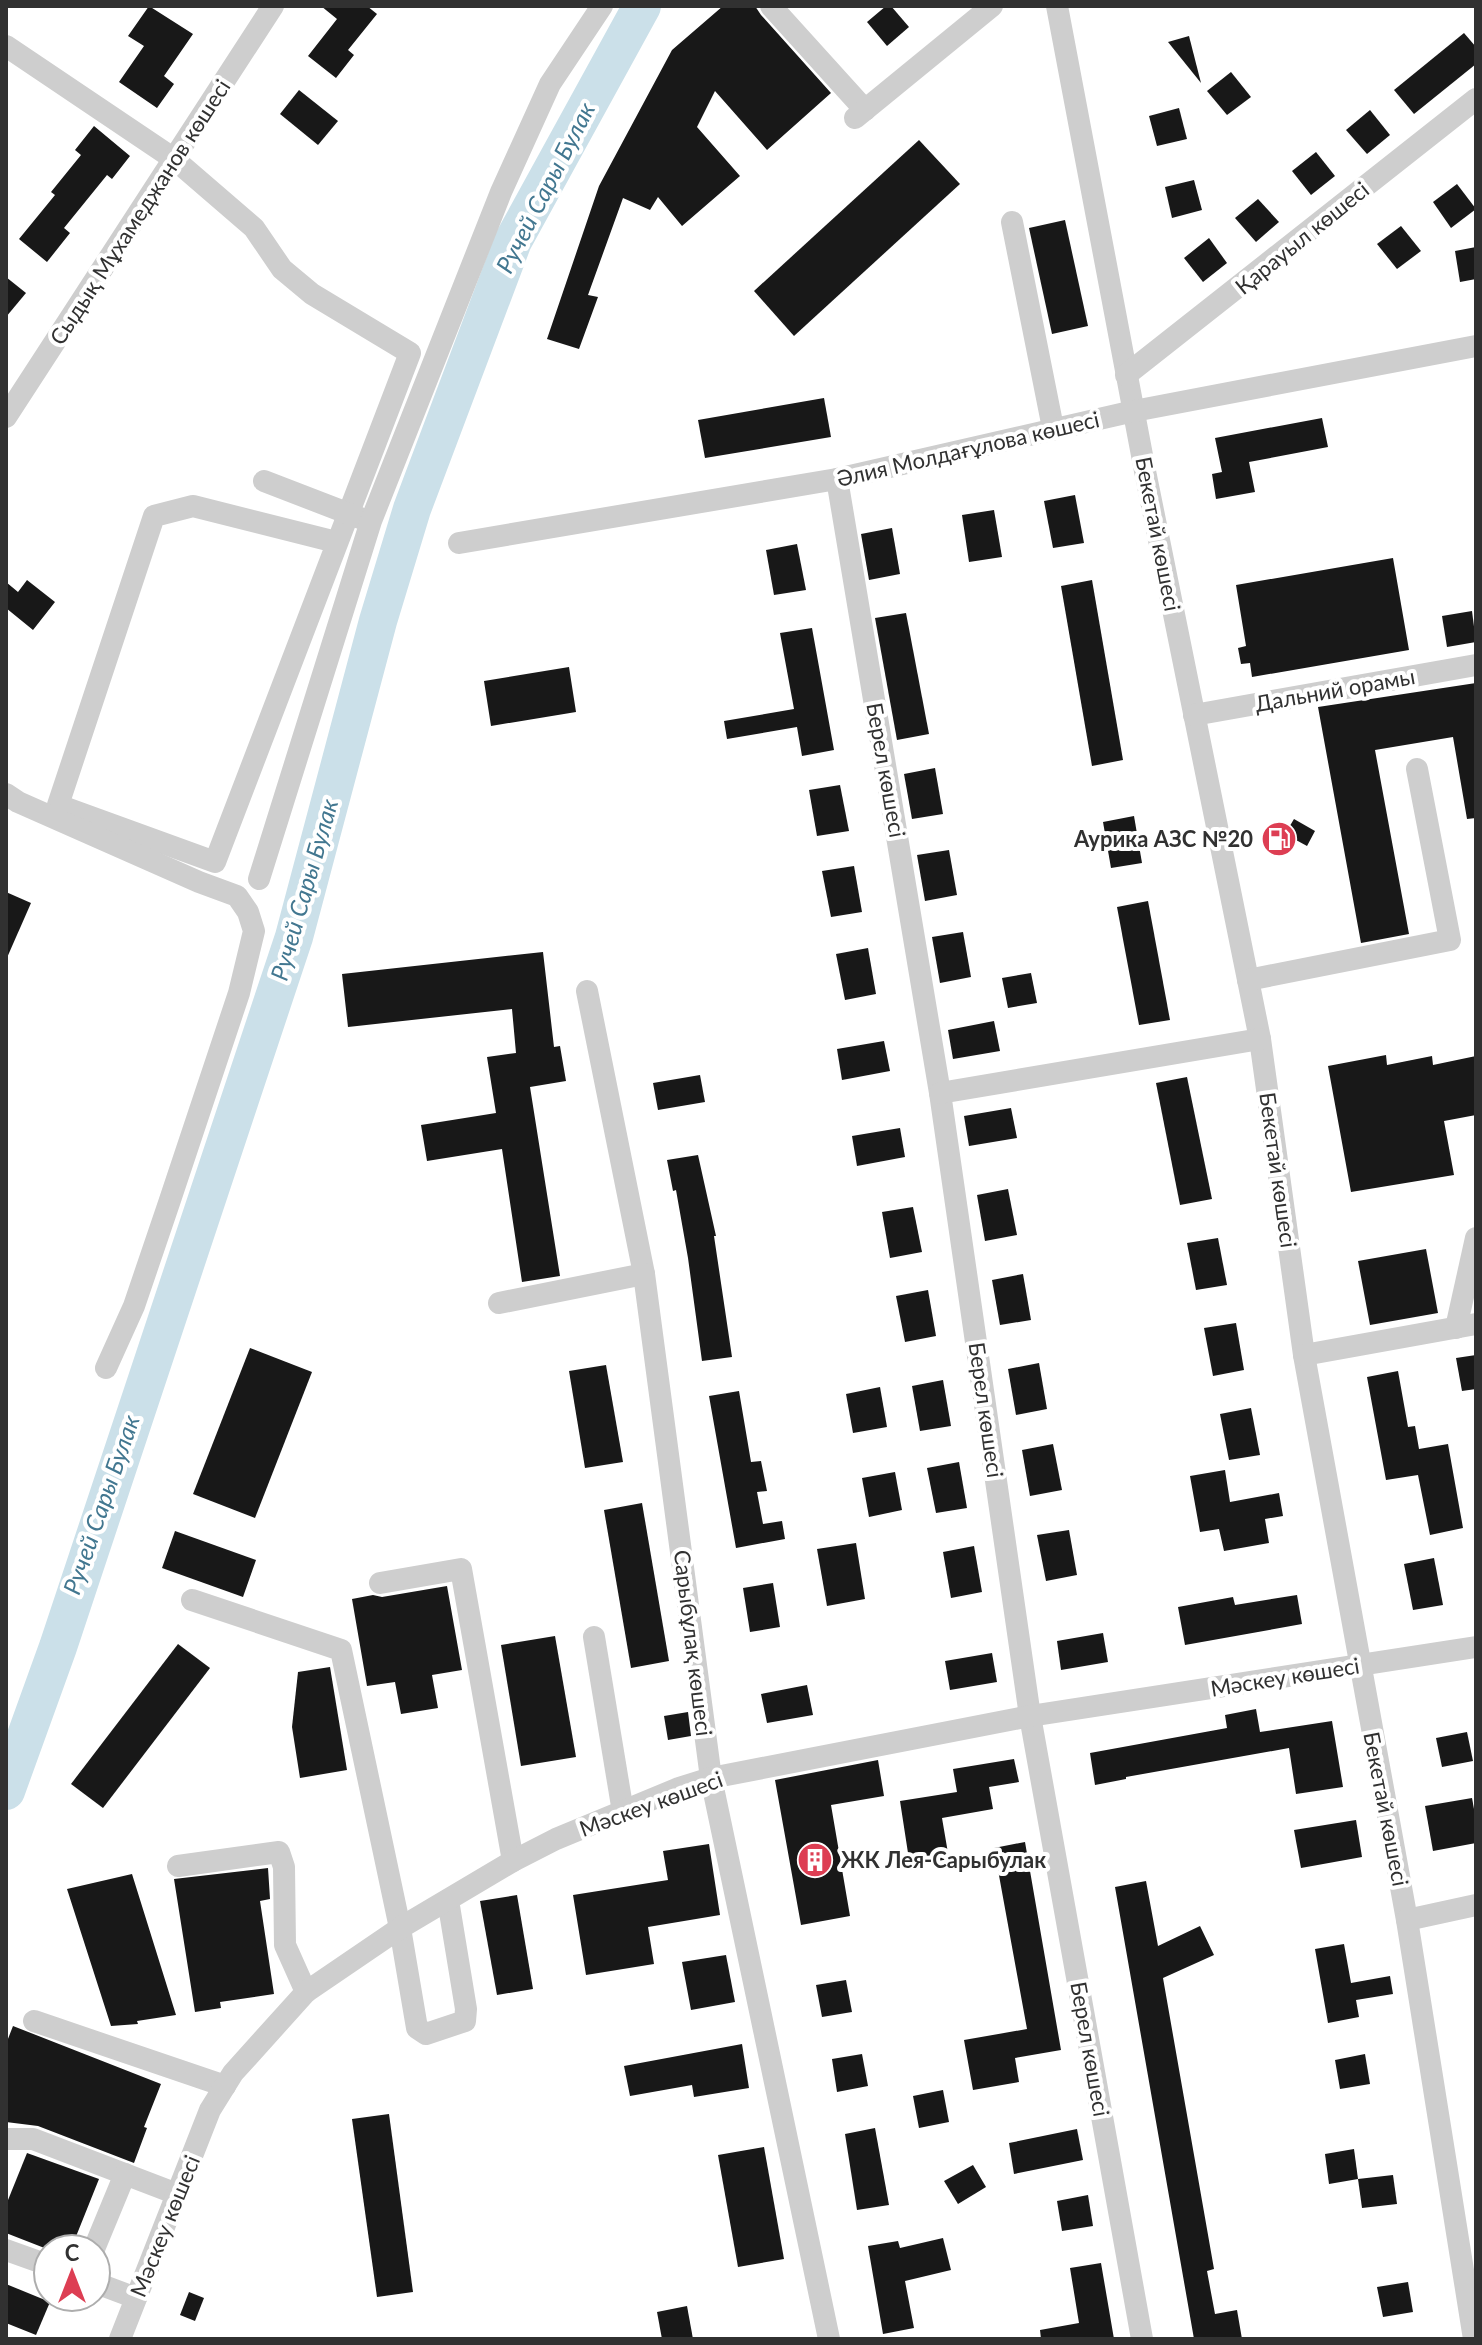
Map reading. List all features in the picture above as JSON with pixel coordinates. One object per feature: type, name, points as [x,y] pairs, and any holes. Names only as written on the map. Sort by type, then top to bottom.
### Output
[{"type":"street","name":"Сыдық Мұхамеджанов көшесі","points":[[6,417],[273,6]]},
{"type":"street","points":[[259,879],[371,521],[507,178],[550,84],[602,6]]},
{"type":"street","points":[[771,6],[860,114],[992,6]]},
{"type":"street","name":"Бекетай көшесі","points":[[1057,6],[1126,375],[1260,1039],[1304,1355],[1471,2284],[1474,2339]]},
{"type":"street","points":[[6,46],[174,159],[254,228],[282,269],[302,286],[410,353],[215,862],[58,805],[154,516],[193,506],[336,542]]},
{"type":"street","name":"Қарауыл көшесі","points":[[1126,375],[1476,99]]},
{"type":"street","points":[[1012,222],[1053,428]]},
{"type":"street","name":"Әлия Молдағұлова көшесі","points":[[459,543],[837,479],[1134,411],[1476,346]]},
{"type":"street","name":"Берел көшесі","points":[[837,479],[940,1093],[1030,1716],[1142,2339]]},
{"type":"street","points":[[264,481],[346,515],[371,521]]},
{"type":"street","name":"Дальний орамы","points":[[1194,715],[1476,665]]},
{"type":"street","points":[[1248,980],[1450,940],[1417,769]]},
{"type":"street","points":[[6,794],[199,882],[237,896],[248,912],[254,931],[239,993],[169,1203],[134,1306],[106,1368]]},
{"type":"street","name":"Сарыбұлақ көшесі","points":[[587,991],[644,1274],[711,1778],[829,2339]]},
{"type":"street","points":[[940,1093],[1260,1039]]},
{"type":"street","points":[[1304,1355],[1466,1326],[1476,1238]]},
{"type":"street","points":[[499,1303],[644,1274]]},
{"type":"street","points":[[380,1583],[461,1569],[513,1861]]},
{"type":"street","points":[[192,1600],[341,1650],[400,1928],[417,2028],[426,2034],[465,2021],[466,2009],[448,1900]]},
{"type":"street","points":[[594,1637],[623,1812]]},
{"type":"street","name":"Мәскеу көшесі","points":[[120,2339],[210,2110],[233,2073],[306,1992],[400,1928],[556,1839],[711,1778],[1030,1716],[1476,1647]]},
{"type":"street","points":[[178,1866],[279,1852],[284,1867],[285,1945],[306,1992]]},
{"type":"street","points":[[1407,1920],[1476,1905]]},
{"type":"street","points":[[34,2021],[225,2086]]},
{"type":"street","points":[[6,2139],[33,2139],[177,2194]]},
{"type":"street","points":[[101,2233],[125,2174]]},
{"type":"street","points":[[6,2250],[32,2259]]},
{"type":"street","points":[[112,2289],[136,2298]]},
{"type":"building","points":[[149,6],[193,34],[164,76],[174,84],[157,108],[119,82],[144,46],[128,36]]},
{"type":"building","points":[[321,6],[367,6],[377,14],[348,50],[354,55],[336,78],[308,56],[337,19]]},
{"type":"building","points":[[723,6],[755,6],[831,93],[767,150],[715,91],[697,127],[740,176],[682,226],[658,197],[650,210],[623,198],[588,295],[598,297],[579,349],[547,339],[599,186],[672,50]]},
{"type":"building","points":[[886,6],[891,6],[909,27],[887,46],[867,22]]},
{"type":"building","points":[[1464,33],[1476,47],[1476,64],[1414,114],[1394,90]]},
{"type":"building","points":[[1189,36],[1201,83],[1168,42]]},
{"type":"building","points":[[1231,72],[1251,97],[1227,115],[1207,91]]},
{"type":"building","points":[[299,90],[338,121],[318,145],[280,114]]},
{"type":"building","points":[[1179,108],[1187,139],[1157,146],[1149,116]]},
{"type":"building","points":[[1370,110],[1390,135],[1367,154],[1346,130]]},
{"type":"building","points":[[94,126],[130,156],[112,179],[107,175],[64,228],[70,233],[47,262],[19,239],[55,195],[51,192],[81,155],[75,150]]},
{"type":"building","points":[[919,140],[960,184],[794,336],[754,291]]},
{"type":"building","points":[[1316,152],[1335,176],[1311,195],[1292,171]]},
{"type":"building","points":[[1194,180],[1202,210],[1172,218],[1165,187]]},
{"type":"building","points":[[1457,184],[1476,209],[1451,228],[1433,202]]},
{"type":"building","points":[[1258,199],[1279,222],[1256,242],[1235,218]]},
{"type":"building","points":[[1065,220],[1088,326],[1052,334],[1029,228]]},
{"type":"building","points":[[1401,226],[1421,251],[1397,269],[1377,244]]},
{"type":"building","points":[[1209,238],[1227,263],[1203,282],[1184,258]]},
{"type":"building","points":[[1476,247],[1476,279],[1460,282],[1455,251]]},
{"type":"building","points":[[6,277],[26,293],[6,317]]},
{"type":"building","points":[[824,398],[831,437],[705,458],[698,420]]},
{"type":"building","points":[[1322,418],[1328,447],[1249,462],[1255,492],[1216,499],[1212,474],[1222,472],[1215,438]]},
{"type":"building","points":[[1075,495],[1084,543],[1053,548],[1044,501]]},
{"type":"building","points":[[994,510],[1002,557],[969,562],[962,515]]},
{"type":"building","points":[[892,528],[900,574],[869,580],[861,534]]},
{"type":"building","points":[[797,544],[806,590],[774,595],[766,550]]},
{"type":"building","points":[[1393,558],[1409,650],[1252,677],[1250,663],[1241,664],[1238,648],[1246,646],[1236,585]]},
{"type":"building","points":[[27,580],[55,602],[33,630],[6,608],[6,582],[18,592]]},
{"type":"building","points":[[1092,580],[1123,760],[1092,766],[1061,586]]},
{"type":"building","points":[[1472,611],[1476,642],[1447,647],[1442,616]]},
{"type":"building","points":[[906,613],[929,734],[897,740],[875,618]]},
{"type":"building","points":[[812,628],[834,750],[802,756],[797,727],[727,739],[724,721],[794,709],[780,633]]},
{"type":"building","points":[[569,667],[576,712],[491,726],[484,681]]},
{"type":"building","points":[[1476,683],[1476,818],[1467,819],[1453,737],[1375,750],[1409,934],[1361,943],[1318,707]]},
{"type":"building","points":[[935,768],[943,814],[912,819],[904,774]]},
{"type":"building","points":[[840,785],[849,831],[817,836],[809,790]]},
{"type":"building","points":[[1134,816],[1142,863],[1111,868],[1103,822]]},
{"type":"building","points":[[1294,819],[1315,831],[1307,846],[1285,834]]},
{"type":"building","points":[[949,850],[957,895],[925,901],[917,855]]},
{"type":"building","points":[[854,866],[862,912],[831,917],[822,871]]},
{"type":"building","points":[[6,892],[31,903],[6,960]]},
{"type":"building","points":[[1148,901],[1170,1020],[1139,1025],[1117,907]]},
{"type":"building","points":[[963,932],[971,977],[940,983],[932,937]]},
{"type":"building","points":[[868,948],[876,994],[845,1000],[836,954]]},
{"type":"building","points":[[543,952],[554,1047],[560,1046],[566,1081],[530,1087],[560,1276],[522,1282],[502,1149],[427,1161],[421,1125],[496,1113],[487,1057],[516,1053],[512,1009],[348,1027],[342,974]]},
{"type":"building","points":[[1031,973],[1037,1003],[1008,1008],[1002,978]]},
{"type":"building","points":[[994,1021],[1000,1051],[953,1059],[948,1030]]},
{"type":"building","points":[[884,1041],[890,1071],[842,1080],[837,1049]]},
{"type":"building","points":[[1386,1055],[1387,1065],[1432,1056],[1433,1065],[1476,1056],[1476,1115],[1444,1121],[1454,1175],[1351,1192],[1328,1066]]},
{"type":"building","points":[[700,1075],[705,1102],[658,1110],[653,1083]]},
{"type":"building","points":[[1187,1077],[1212,1199],[1180,1205],[1156,1083]]},
{"type":"building","points":[[1011,1108],[1017,1138],[969,1146],[964,1116]]},
{"type":"building","points":[[900,1128],[905,1157],[857,1166],[852,1136]]},
{"type":"building","points":[[698,1155],[716,1236],[732,1357],[702,1361],[688,1258],[676,1190],[673,1191],[667,1160]]},
{"type":"building","points":[[1008,1189],[1017,1235],[985,1241],[977,1195]]},
{"type":"building","points":[[913,1207],[922,1252],[890,1258],[882,1212]]},
{"type":"building","points":[[1218,1238],[1227,1285],[1196,1290],[1187,1243]]},
{"type":"building","points":[[1426,1249],[1438,1313],[1370,1325],[1358,1261]]},
{"type":"building","points":[[1023,1274],[1031,1320],[1000,1325],[992,1280]]},
{"type":"building","points":[[928,1290],[936,1336],[905,1342],[896,1296]]},
{"type":"building","points":[[1236,1323],[1244,1370],[1213,1376],[1204,1328]]},
{"type":"building","points":[[250,1348],[312,1372],[255,1518],[193,1494]]},
{"type":"building","points":[[1476,1355],[1476,1389],[1462,1391],[1456,1358]]},
{"type":"building","points":[[1039,1363],[1047,1409],[1016,1415],[1008,1369]]},
{"type":"building","points":[[606,1365],[623,1462],[585,1468],[569,1371]]},
{"type":"building","points":[[1398,1371],[1408,1427],[1415,1426],[1419,1449],[1448,1444],[1463,1528],[1430,1535],[1418,1475],[1386,1480],[1367,1377]]},
{"type":"building","points":[[943,1380],[951,1426],[920,1431],[912,1386]]},
{"type":"building","points":[[880,1387],[887,1427],[853,1433],[846,1394]]},
{"type":"building","points":[[739,1391],[751,1462],[761,1461],[767,1491],[757,1492],[763,1524],[782,1521],[785,1539],[736,1548],[709,1396]]},
{"type":"building","points":[[1251,1408],[1260,1455],[1229,1460],[1220,1414]]},
{"type":"building","points":[[1053,1444],[1062,1490],[1030,1496],[1022,1450]]},
{"type":"building","points":[[959,1462],[967,1508],[936,1513],[927,1468]]},
{"type":"building","points":[[1225,1470],[1230,1502],[1279,1493],[1283,1516],[1265,1519],[1269,1543],[1224,1551],[1219,1529],[1200,1532],[1190,1476]]},
{"type":"building","points":[[895,1472],[902,1510],[869,1517],[862,1478]]},
{"type":"building","points":[[642,1503],[669,1661],[631,1668],[604,1510]]},
{"type":"building","points":[[1069,1530],[1077,1575],[1046,1581],[1037,1535]]},
{"type":"building","points":[[175,1531],[256,1560],[243,1597],[162,1568]]},
{"type":"building","points":[[856,1543],[865,1599],[827,1606],[817,1549]]},
{"type":"building","points":[[974,1546],[982,1592],[951,1598],[943,1552]]},
{"type":"building","points":[[1434,1558],[1443,1605],[1413,1610],[1404,1564]]},
{"type":"building","points":[[773,1583],[780,1627],[750,1632],[743,1588]]},
{"type":"building","points":[[447,1586],[462,1670],[432,1675],[438,1708],[401,1714],[395,1682],[367,1686],[352,1599]]},
{"type":"building","points":[[1297,1595],[1302,1624],[1185,1645],[1178,1607],[1233,1597],[1235,1605]]},
{"type":"building","points":[[1103,1633],[1108,1662],[1061,1670],[1057,1641]]},
{"type":"building","points":[[555,1636],[576,1757],[521,1766],[501,1645]]},
{"type":"building","points":[[178,1644],[210,1668],[103,1808],[71,1784]]},
{"type":"building","points":[[992,1653],[997,1682],[950,1690],[945,1661]]},
{"type":"building","points":[[330,1667],[347,1770],[300,1778],[292,1727],[298,1672]]},
{"type":"building","points":[[807,1685],[813,1715],[767,1723],[761,1694]]},
{"type":"building","points":[[1256,1709],[1260,1732],[1332,1721],[1343,1787],[1296,1794],[1289,1748],[1095,1785],[1090,1753],[1227,1728],[1225,1715]]},
{"type":"building","points":[[688,1712],[691,1736],[668,1740],[664,1716]]},
{"type":"building","points":[[1467,1732],[1473,1761],[1442,1767],[1436,1738]]},
{"type":"building","points":[[1014,1759],[1019,1782],[989,1787],[993,1809],[942,1818],[949,1859],[910,1866],[900,1801],[957,1792],[953,1769]]},
{"type":"building","name":"ЖК Лея-Сарыбулак","points":[[878,1760],[884,1796],[831,1805],[850,1916],[801,1925],[775,1780]]},
{"type":"building","points":[[1472,1798],[1476,1843],[1433,1851],[1425,1806]]},
{"type":"building","points":[[1356,1820],[1362,1857],[1301,1868],[1294,1830]]},
{"type":"building","points":[[1025,1842],[1061,2050],[1015,2058],[1019,2082],[973,2090],[964,2040],[1027,2029],[994,1848]]},
{"type":"building","points":[[709,1844],[720,1915],[648,1927],[654,1964],[586,1975],[573,1895],[668,1880],[663,1851]]},
{"type":"building","points":[[268,1868],[270,1899],[260,1901],[274,1994],[220,2002],[221,2008],[195,2012],[174,1879]]},
{"type":"building","points":[[132,1874],[176,2015],[137,2021],[138,2024],[111,2026],[67,1889]]},
{"type":"building","points":[[1146,1881],[1158,1946],[1200,1926],[1214,1955],[1163,1978],[1214,2269],[1207,2271],[1215,2314],[1237,2310],[1242,2339],[1194,2339],[1115,1887]]},
{"type":"building","points":[[517,1895],[533,1989],[497,1995],[480,1901]]},
{"type":"building","points":[[1344,1944],[1351,1983],[1390,1976],[1393,1994],[1356,2000],[1359,2017],[1328,2023],[1315,1949]]},
{"type":"building","points":[[726,1955],[735,2002],[691,2010],[682,1962]]},
{"type":"building","points":[[846,1980],[852,2012],[822,2017],[816,1985]]},
{"type":"building","points":[[13,2026],[161,2084],[134,2163],[38,2126],[6,2122],[6,2044]]},
{"type":"building","points":[[742,2044],[749,2088],[694,2097],[692,2085],[630,2096],[624,2066]]},
{"type":"building","points":[[862,2054],[868,2086],[837,2092],[832,2059]]},
{"type":"building","points":[[1365,2054],[1370,2084],[1340,2089],[1335,2060]]},
{"type":"building","points":[[943,2090],[949,2122],[919,2128],[913,2096]]},
{"type":"building","points":[[389,2114],[413,2292],[377,2297],[352,2119]]},
{"type":"building","points":[[875,2128],[889,2205],[857,2210],[845,2134]]},
{"type":"building","points":[[1077,2129],[1083,2160],[1014,2174],[1009,2143]]},
{"type":"building","points":[[764,2147],[784,2259],[738,2267],[718,2155]]},
{"type":"building","points":[[1354,2149],[1358,2179],[1329,2184],[1325,2154]]},
{"type":"building","points":[[27,2153],[99,2179],[77,2233],[32,2233],[32,2243],[6,2233],[6,2205]]},
{"type":"building","points":[[973,2165],[986,2187],[958,2204],[944,2181]]},
{"type":"building","points":[[1393,2175],[1397,2204],[1362,2208],[1358,2179]]},
{"type":"building","points":[[1088,2195],[1093,2226],[1062,2231],[1057,2201]]},
{"type":"building","points":[[943,2238],[951,2270],[905,2281],[914,2328],[883,2334],[868,2246],[898,2241],[900,2248]]},
{"type":"building","points":[[1101,2263],[1114,2339],[1041,2339],[1040,2330],[1079,2323],[1070,2268]]},
{"type":"building","points":[[1408,2282],[1413,2312],[1383,2317],[1377,2287]]},
{"type":"building","points":[[6,2284],[32,2295],[32,2313],[45,2313],[36,2335],[6,2323]]},
{"type":"building","points":[[189,2292],[204,2298],[195,2321],[180,2315]]},
{"type":"building","points":[[687,2306],[693,2339],[662,2339],[657,2312]]},
{"type":"waterway","name":"Ручей Сары Булак","points":[[6,1791],[58,1647],[294,937],[378,621],[412,509],[513,241],[642,6]]},
{"type":"place","name":"Аурика АЗС №20","points":[[1279,839]]},
{"type":"place","name":"ЖК Лея-Сарыбулак","points":[[815,1860]]}]
